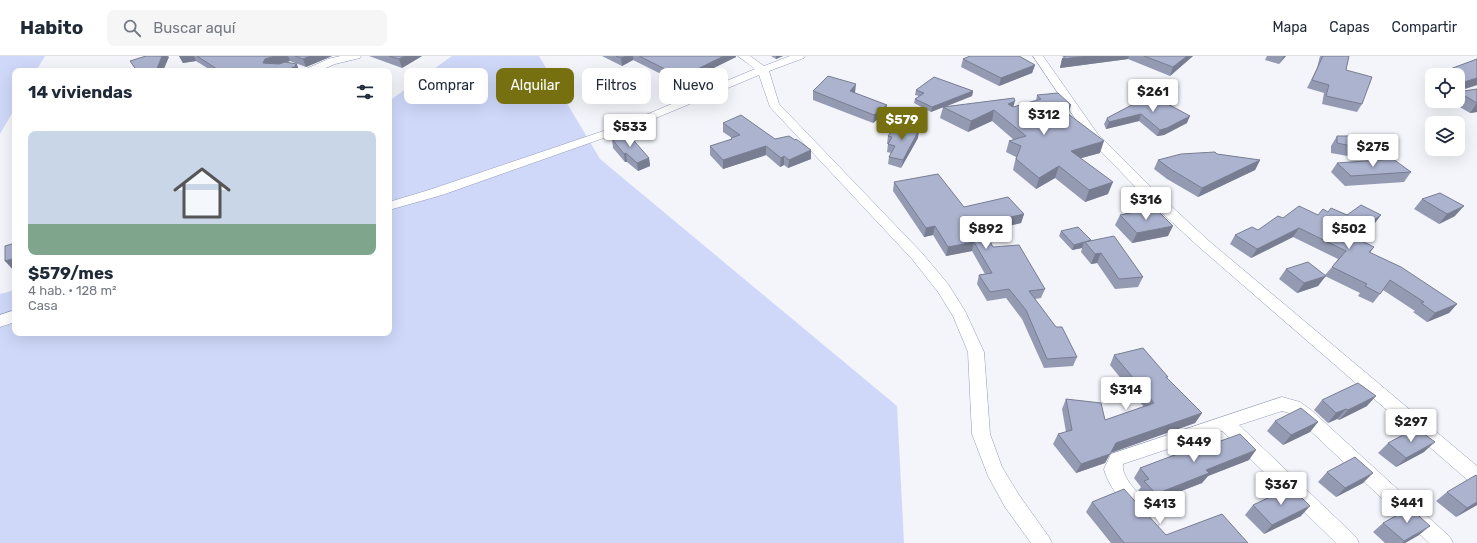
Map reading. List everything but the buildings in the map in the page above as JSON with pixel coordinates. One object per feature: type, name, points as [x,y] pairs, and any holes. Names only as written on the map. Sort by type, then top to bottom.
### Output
[{"type":"street","points":[[317,68],[332,61],[356,56]]},
{"type":"street","points":[[743,56],[763,70],[774,105],[917,256],[944,288],[960,315],[976,352],[981,434],[991,463],[1012,502],[1042,543]]},
{"type":"street","points":[[392,205],[437,192],[628,126],[800,56]]},
{"type":"street","points":[[1038,56],[1093,136],[1153,197],[1210,249],[1477,477]]},
{"type":"street","points":[[0,320],[12,317]]},
{"type":"street","points":[[1151,520],[1117,480],[1113,472],[1117,459],[1226,424],[1282,404],[1294,407],[1305,415],[1443,543]]},
{"type":"street","points":[[1226,424],[1349,543]]},
{"type":"shaded area","points":[[0,56],[45,56],[38,68],[12,68],[12,113],[0,134]]},
{"type":"shaded area","points":[[452,56],[539,56],[546,68],[496,68],[496,104],[567,104],[600,159],[897,406],[904,543],[0,543],[0,294],[12,291],[12,336],[392,336],[392,99],[404,90],[404,104],[488,104],[488,68],[435,68]]}]
